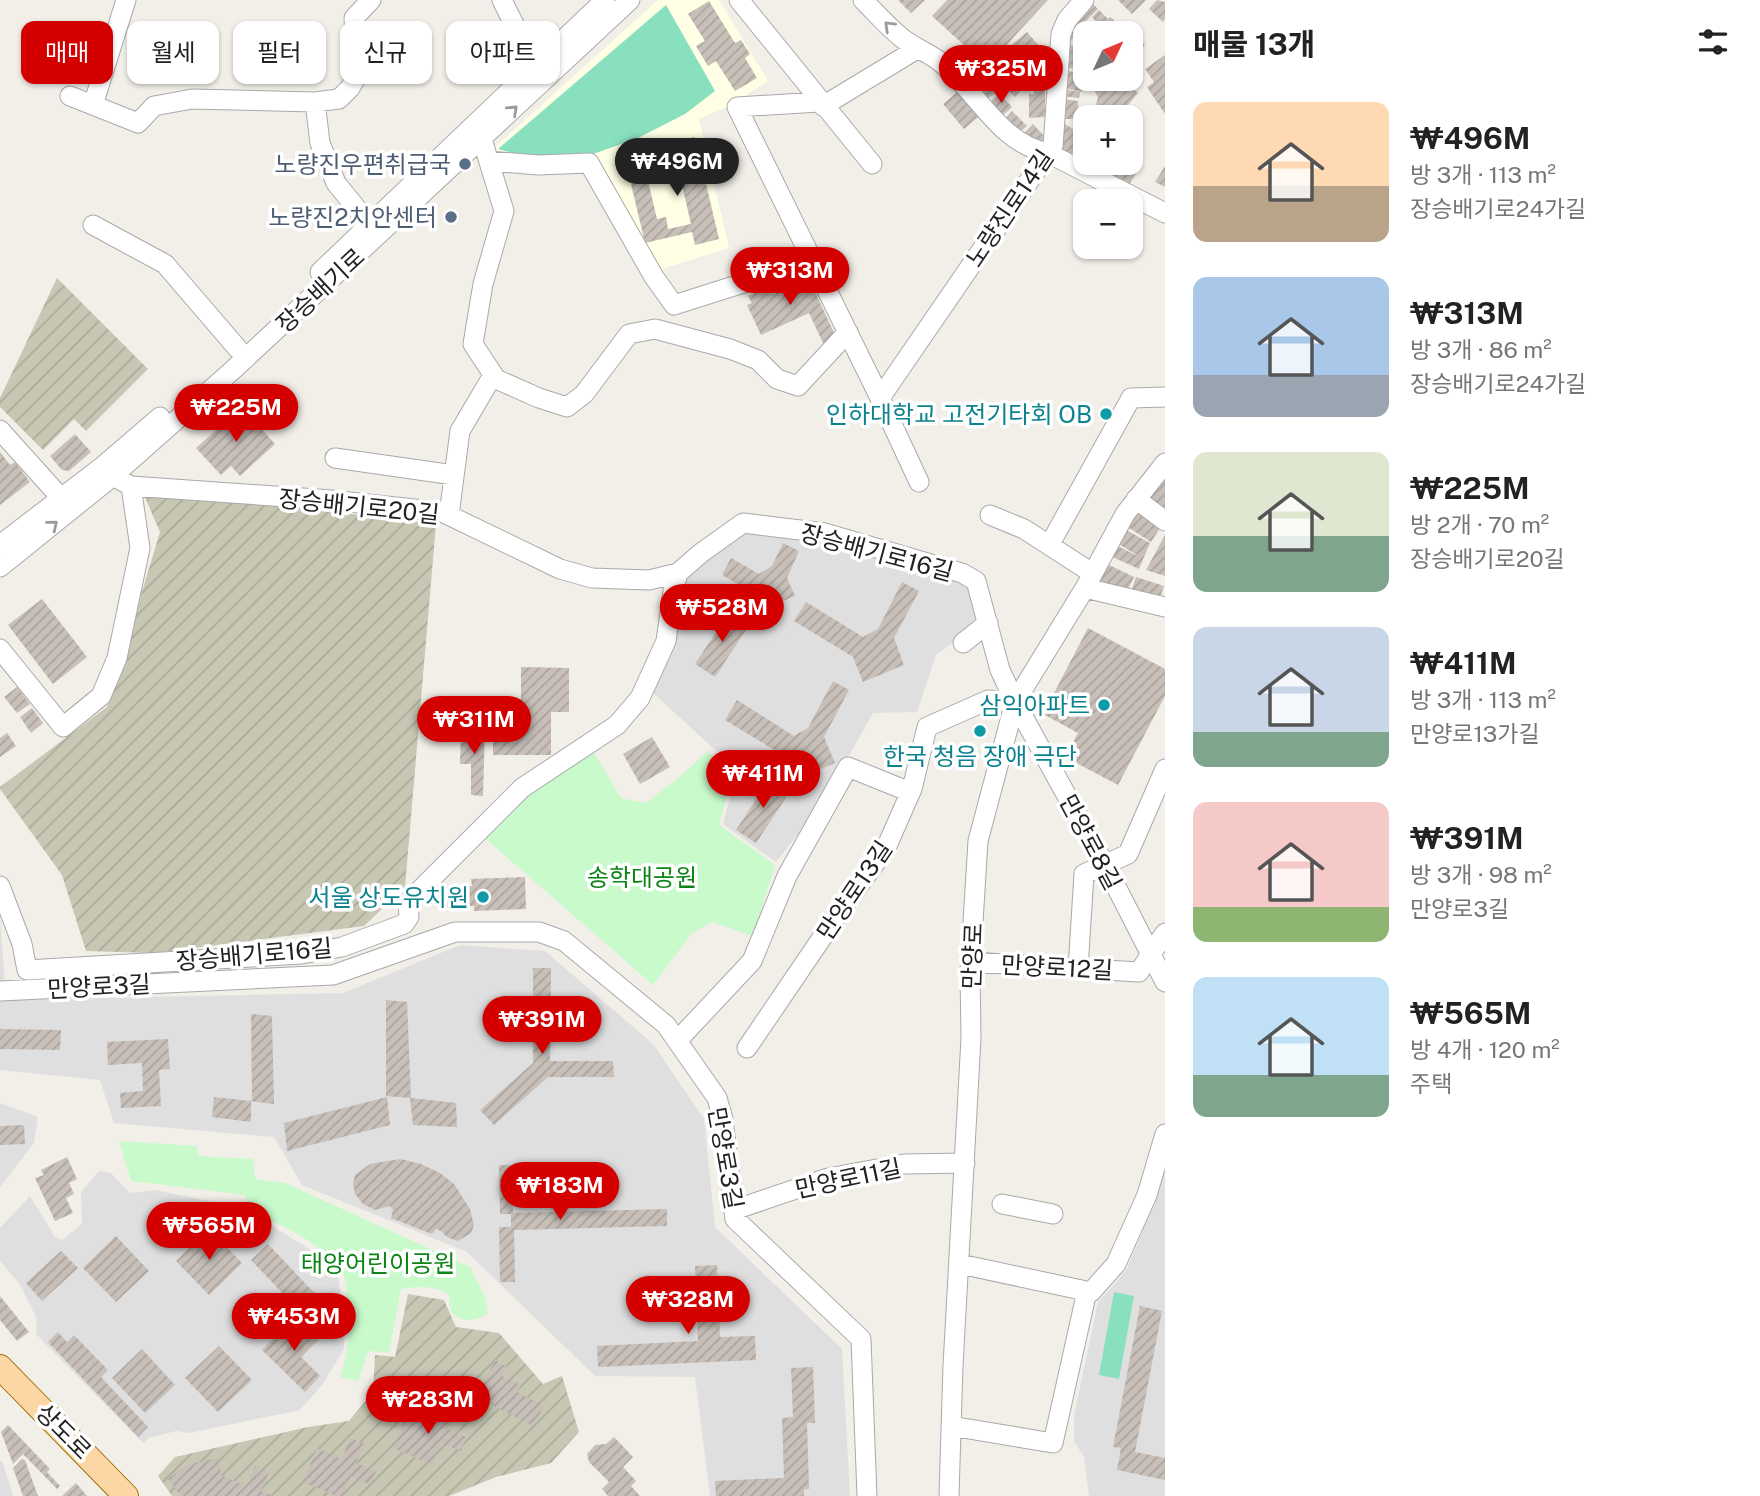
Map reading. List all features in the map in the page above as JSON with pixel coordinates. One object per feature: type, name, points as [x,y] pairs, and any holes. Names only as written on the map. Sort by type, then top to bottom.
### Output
[{"type":"main road","name":"상도로","points":[[0,1367],[124,1495]]},
{"type":"street","points":[[93,105],[125,0]]},
{"type":"street","points":[[70,96],[138,123],[154,106],[192,99],[315,102],[339,99],[357,76],[354,18],[372,0]]},
{"type":"street","points":[[502,0],[512,21]]},
{"type":"street","name":"장승배기로","points":[[560,43],[605,0]]},
{"type":"street","name":"장승배기로","points":[[0,567],[113,476],[244,360],[630,0]]},
{"type":"street","points":[[739,0],[872,164]]},
{"type":"street","points":[[863,0],[902,38],[937,59],[956,76],[1005,132],[1035,150],[1048,153],[1165,213]]},
{"type":"street","name":"노량진로14길","points":[[880,398],[1053,146],[1061,34],[1067,20],[1084,0]]},
{"type":"street","points":[[917,49],[821,104],[737,107],[919,482]]},
{"type":"street","name":"장승배기로","points":[[0,545],[103,466],[238,349],[517,84]]},
{"type":"street","points":[[315,102],[320,143],[336,183],[370,225]]},
{"type":"street","points":[[482,139],[504,211],[483,284],[473,344],[496,379],[538,398],[567,407],[584,394],[629,334],[655,329],[730,349],[758,360],[777,379],[798,386],[848,332]]},
{"type":"street","points":[[489,161],[538,165],[589,163],[654,277],[674,305],[813,261]]},
{"type":"street","points":[[93,225],[165,264],[238,349]]},
{"type":"street","points":[[449,515],[460,431],[493,374]]},
{"type":"street","points":[[1050,544],[1130,398],[1165,397]]},
{"type":"street","points":[[0,430],[62,499]]},
{"type":"street","points":[[335,458],[454,475]]},
{"type":"street","name":"만양로","points":[[949,1496],[978,841],[1015,702],[1125,514],[1165,463]]},
{"type":"street","name":"장승배기로20길","points":[[113,476],[131,486],[331,500],[442,512],[560,569],[592,578],[649,580],[678,573]]},
{"type":"street","points":[[0,649],[63,727],[101,696],[117,658],[140,548],[131,486]]},
{"type":"street","points":[[1136,499],[1165,521]]},
{"type":"street","points":[[990,515],[1024,529],[1050,544],[1088,581],[1165,607]]},
{"type":"street","name":"장승배기로16길","points":[[0,886],[22,944],[27,970],[301,954],[342,947],[404,924],[409,917],[408,902],[522,788],[617,725],[640,698],[666,641],[678,573],[743,523],[825,533],[962,573],[976,581],[1000,670],[1015,702]]},
{"type":"street","points":[[963,643],[988,623]]},
{"type":"street","name":"만양로13길","points":[[747,1048],[886,848],[910,792],[927,727],[988,700],[1015,702]]},
{"type":"street","name":"만양로8길","points":[[1015,702],[1105,865],[1165,982]]},
{"type":"street","points":[[677,1041],[752,961],[787,876],[848,767],[910,792]]},
{"type":"street","points":[[1078,969],[1084,874],[1128,854],[1165,769]]},
{"type":"street","name":"만양로3길","points":[[0,991],[333,975],[455,932],[539,932],[564,941],[666,1025],[717,1098],[723,1119],[735,1219],[861,1339],[867,1496]]},
{"type":"street","name":"만양로12길","points":[[971,962],[1139,972],[1165,933]]},
{"type":"street","points":[[960,1264],[1091,1292],[1116,1264],[1147,1195],[1165,1134]]},
{"type":"street","name":"만양로11길","points":[[734,1210],[828,1178],[904,1164],[965,1163]]},
{"type":"street","points":[[1002,1204],[1053,1214]]},
{"type":"street","points":[[951,1426],[1053,1443],[1087,1291]]},
{"type":"shaded area","points":[[658,0],[719,0],[768,81],[731,105],[699,119],[729,248],[652,272],[591,157],[504,155],[493,149]]},
{"type":"shaded area","points":[[57,278],[148,369],[86,431],[74,419],[43,450],[0,407],[0,398]]},
{"type":"shaded area","points":[[144,495],[294,507],[436,524],[405,887],[364,926],[154,953],[86,951],[62,875],[0,789],[107,707],[160,532]]},
{"type":"shaded area","points":[[743,528],[839,542],[971,583],[980,622],[936,655],[917,712],[873,713],[821,805],[776,862],[723,824],[737,770],[653,693],[683,576]]},
{"type":"shaded area","points":[[0,915],[6,1000],[343,993],[460,945],[545,951],[653,1044],[704,1119],[715,1227],[842,1349],[850,1496],[710,1496],[695,1377],[595,1376],[467,1252],[302,1185],[274,1137],[114,1123],[100,1080],[0,1070]]},
{"type":"shaded area","points":[[0,1103],[38,1117],[34,1143],[0,1187]]},
{"type":"shaded area","points":[[1165,1159],[1165,1496],[1089,1496],[1084,1457],[1074,1441],[1074,1416],[1098,1302],[1126,1271],[1156,1199]]},
{"type":"shaded area","points":[[99,1171],[111,1173],[130,1193],[156,1190],[213,1202],[269,1224],[314,1252],[338,1277],[344,1312],[344,1349],[322,1385],[300,1410],[189,1433],[176,1431],[149,1438],[143,1443],[36,1334],[37,1319],[19,1283],[0,1261],[0,1228],[30,1196],[55,1237],[62,1240],[82,1224],[81,1192]]},
{"type":"shaded area","points":[[408,1294],[444,1300],[456,1327],[499,1333],[543,1384],[562,1376],[579,1432],[551,1463],[496,1477],[449,1496],[172,1496],[158,1476],[175,1457],[308,1427],[349,1421],[373,1392],[375,1355],[395,1357]]},
{"type":"shaded area","points":[[0,1460],[3,1463],[13,1496],[0,1496]]},
{"type":"green space","points":[[666,5],[715,91],[685,114],[636,139],[590,155],[531,158],[498,149]]},
{"type":"green space","name":"송학대공원","points":[[707,752],[733,775],[719,825],[775,865],[753,936],[712,922],[692,933],[653,985],[485,838],[527,794],[594,753],[621,798],[646,803]]},
{"type":"green space","name":"태양어린이공원","points":[[119,1141],[196,1146],[199,1156],[253,1159],[255,1179],[285,1183],[470,1267],[484,1294],[488,1312],[481,1318],[460,1318],[452,1312],[449,1295],[438,1289],[401,1289],[389,1353],[368,1351],[358,1381],[340,1377],[348,1343],[348,1311],[345,1280],[335,1262],[313,1243],[249,1210],[245,1195],[131,1181]]},
{"type":"green space","points":[[1114,1292],[1134,1296],[1119,1379],[1099,1375]]},
{"type":"building","points":[[898,0],[925,0],[911,13]]},
{"type":"building","points":[[947,0],[1048,0],[987,66],[932,16]]},
{"type":"building","points":[[1089,0],[1098,9],[1086,21],[1072,20]]},
{"type":"building","points":[[1118,0],[1146,0],[1132,14]]},
{"type":"building","points":[[1157,0],[1165,2],[1163,22],[1149,9]]},
{"type":"building","points":[[709,1],[735,43],[741,40],[750,54],[745,58],[757,78],[735,91],[716,61],[708,66],[696,46],[705,41],[688,14]]},
{"type":"building","points":[[1099,10],[1108,19],[1110,17],[1114,20],[1096,21],[1092,17]]},
{"type":"building","points":[[1071,21],[1073,38],[1071,41],[1064,39]]},
{"type":"building","points":[[1027,32],[1039,46],[1022,61],[1009,47]]},
{"type":"building","points":[[1067,44],[1073,46],[1073,69],[1061,66]]},
{"type":"building","points":[[1044,46],[1054,47],[1050,67],[1036,69],[1033,74],[1028,73],[1023,68]]},
{"type":"building","points":[[1005,54],[1016,65],[999,82],[988,71]]},
{"type":"building","points":[[1165,55],[1165,114],[1147,87],[1154,82],[1145,69]]},
{"type":"building","points":[[983,68],[998,90],[986,100],[969,81]]},
{"type":"building","points":[[1021,69],[1035,79],[1029,84],[1017,72]]},
{"type":"building","points":[[1046,69],[1050,78],[1037,83],[1034,74]]},
{"type":"building","points":[[1063,70],[1073,72],[1073,90],[1060,87]]},
{"type":"building","points":[[1016,73],[1027,84],[1015,97],[1004,86]]},
{"type":"building","points":[[963,87],[984,112],[964,129],[943,104]]},
{"type":"building","points":[[1061,89],[1080,92],[1079,98],[1060,96]]},
{"type":"building","points":[[1034,90],[1045,90],[1045,117],[1029,118],[1029,94],[1034,94]]},
{"type":"building","points":[[1095,92],[1138,93],[1128,105],[1096,105],[1098,97]]},
{"type":"building","points":[[1000,94],[1012,107],[1002,116],[990,102]]},
{"type":"building","points":[[1062,99],[1078,101],[1078,105],[1073,105],[1073,119],[1062,119]]},
{"type":"building","points":[[1012,111],[1027,126],[1021,131],[1019,128],[1016,131],[1005,119]]},
{"type":"building","points":[[1062,122],[1073,129],[1073,152],[1071,158],[1057,151]]},
{"type":"building","points":[[1033,124],[1045,137],[1043,149],[1023,134]]},
{"type":"building","points":[[695,137],[719,239],[695,245],[692,232],[645,243],[626,163],[643,160],[657,219],[666,217],[668,229],[691,224],[672,142]]},
{"type":"building","points":[[1165,166],[1165,187],[1155,182]]},
{"type":"building","points":[[1105,175],[1135,175],[1127,188]]},
{"type":"building","points":[[805,271],[836,337],[823,343],[809,313],[761,335],[747,305],[752,303],[748,296],[770,286],[774,294],[787,288],[784,281]]},
{"type":"building","points":[[242,407],[275,444],[240,476],[231,466],[221,475],[196,448]]},
{"type":"building","points":[[75,434],[91,452],[69,471],[62,470],[50,456]]},
{"type":"building","points":[[0,452],[10,465],[15,462],[30,482],[0,505]]},
{"type":"building","points":[[1165,478],[1165,510],[1158,503],[1154,506],[1146,499]]},
{"type":"building","points":[[1137,509],[1162,525],[1151,542],[1126,526]]},
{"type":"building","points":[[1124,529],[1150,543],[1139,569],[1108,555],[1113,544],[1140,557],[1117,543]]},
{"type":"building","points":[[1165,535],[1165,576],[1146,570]]},
{"type":"building","points":[[783,543],[799,551],[787,578],[795,596],[756,612],[745,588],[722,575],[731,558],[759,574],[772,566]]},
{"type":"building","points":[[1105,563],[1134,577],[1127,591],[1095,583]]},
{"type":"building","points":[[1136,577],[1164,586],[1160,598],[1132,589]]},
{"type":"building","points":[[902,582],[919,591],[894,638],[904,665],[863,682],[853,657],[794,621],[806,602],[863,637],[878,629]]},
{"type":"building","points":[[42,599],[87,657],[53,684],[8,625]]},
{"type":"building","points":[[730,611],[750,624],[715,677],[695,664]]},
{"type":"building","name":"삼익아파트","points":[[1088,628],[1165,669],[1165,696],[1118,785],[1065,757],[1078,733],[1043,714]]},
{"type":"building","points":[[521,667],[569,668],[569,712],[551,712],[551,755],[493,755],[493,699],[521,699]]},
{"type":"building","points":[[833,681],[849,690],[824,737],[835,763],[794,780],[784,756],[725,720],[737,700],[794,736],[808,728]]},
{"type":"building","points":[[17,687],[30,704],[17,713],[4,697]]},
{"type":"building","points":[[32,708],[43,723],[31,733],[20,717]]},
{"type":"building","points":[[461,727],[485,727],[483,796],[471,795],[471,764],[460,764]]},
{"type":"building","points":[[7,733],[16,746],[0,757],[0,738]]},
{"type":"building","points":[[652,737],[670,767],[640,784],[623,754]]},
{"type":"building","points":[[771,777],[791,790],[756,843],[736,830]]},
{"type":"building","name":"서울 상도유치원","points":[[525,877],[526,909],[474,911],[474,906],[440,907],[440,887],[472,886],[471,879]]},
{"type":"building","points":[[533,968],[551,968],[550,1061],[613,1061],[614,1077],[548,1077],[494,1125],[480,1110],[533,1063]]},
{"type":"building","points":[[386,1000],[407,1002],[411,1098],[456,1103],[457,1127],[413,1125],[410,1098],[386,1096]]},
{"type":"building","points":[[251,1014],[272,1016],[274,1104],[250,1101]]},
{"type":"building","points":[[0,1029],[61,1030],[60,1050],[0,1049]]},
{"type":"building","points":[[168,1039],[170,1069],[159,1070],[161,1106],[121,1108],[120,1093],[143,1091],[142,1063],[108,1065],[107,1042]]},
{"type":"building","points":[[214,1097],[251,1101],[251,1122],[212,1117]]},
{"type":"building","points":[[387,1097],[390,1125],[287,1151],[284,1123]]},
{"type":"building","points":[[24,1125],[25,1144],[0,1145],[0,1126]]},
{"type":"building","points":[[67,1157],[77,1179],[69,1183],[74,1194],[66,1198],[73,1213],[55,1221],[35,1178],[44,1175],[41,1170]]},
{"type":"building","points":[[400,1159],[421,1164],[440,1173],[454,1184],[470,1209],[474,1225],[471,1233],[458,1241],[436,1229],[432,1234],[391,1218],[393,1210],[390,1206],[375,1210],[363,1204],[355,1194],[355,1175],[370,1164]]},
{"type":"building","points":[[499,1165],[511,1165],[513,1213],[667,1209],[667,1226],[514,1230],[515,1282],[500,1282],[499,1227],[511,1227],[511,1214],[500,1214]]},
{"type":"building","points":[[209,1229],[242,1263],[209,1295],[176,1261]]},
{"type":"building","points":[[116,1236],[149,1271],[116,1302],[83,1268]]},
{"type":"building","points":[[268,1244],[322,1301],[305,1317],[251,1260]]},
{"type":"building","points":[[61,1251],[78,1268],[42,1301],[26,1283]]},
{"type":"building","points":[[717,1265],[720,1337],[755,1336],[756,1360],[598,1367],[597,1346],[698,1341],[695,1266]]},
{"type":"building","points":[[0,1296],[29,1332],[17,1341],[0,1320]]},
{"type":"building","points":[[1140,1306],[1162,1311],[1135,1452],[1165,1458],[1165,1480],[1117,1470],[1121,1448],[1113,1447]]},
{"type":"building","points":[[296,1316],[319,1339],[301,1357],[320,1376],[305,1392],[262,1350]]},
{"type":"building","points":[[58,1332],[67,1342],[74,1335],[108,1370],[101,1377],[148,1427],[138,1437],[48,1342]]},
{"type":"building","points":[[219,1346],[252,1380],[218,1412],[185,1378]]},
{"type":"building","points":[[142,1349],[175,1385],[145,1413],[112,1378]]},
{"type":"building","points":[[495,1360],[507,1367],[502,1376],[521,1385],[517,1392],[544,1406],[533,1426],[476,1397]]},
{"type":"building","points":[[813,1367],[815,1423],[807,1423],[809,1489],[804,1489],[804,1496],[716,1496],[715,1481],[784,1478],[782,1418],[793,1417],[791,1368]]},
{"type":"building","points":[[440,1404],[455,1410],[447,1429],[466,1437],[461,1451],[441,1443],[432,1465],[393,1448],[407,1414],[432,1425]]},
{"type":"building","points":[[8,1425],[50,1469],[47,1472],[60,1486],[57,1489],[23,1454],[13,1464],[1,1432]]},
{"type":"building","points":[[614,1437],[633,1457],[623,1467],[636,1481],[631,1486],[640,1496],[608,1496],[602,1489],[609,1482],[589,1462],[587,1454],[595,1445],[606,1444]]},
{"type":"building","points":[[350,1438],[364,1444],[356,1463],[376,1471],[370,1485],[351,1476],[343,1496],[336,1496],[303,1482],[317,1448],[342,1459]]},
{"type":"building","points":[[217,1458],[222,1476],[247,1486],[255,1466],[269,1472],[261,1491],[273,1496],[181,1496],[168,1479],[187,1465]]},
{"type":"building","points":[[22,1459],[25,1460],[38,1496],[23,1496],[13,1468]]},
{"type":"building","points":[[76,1483],[87,1496],[62,1496]]},
{"type":"place","name":"노량진우편취급국","points":[[465,164]]},
{"type":"place","name":"노량진2치안센터","points":[[451,217]]},
{"type":"place","name":"인하대학교 고전기타회 OB","points":[[1106,414]]},
{"type":"place","name":"삼익아파트","points":[[1104,705]]},
{"type":"place","name":"한국 청음 장애 극단","points":[[980,731]]},
{"type":"place","name":"서울 상도유치원","points":[[483,897]]}]
